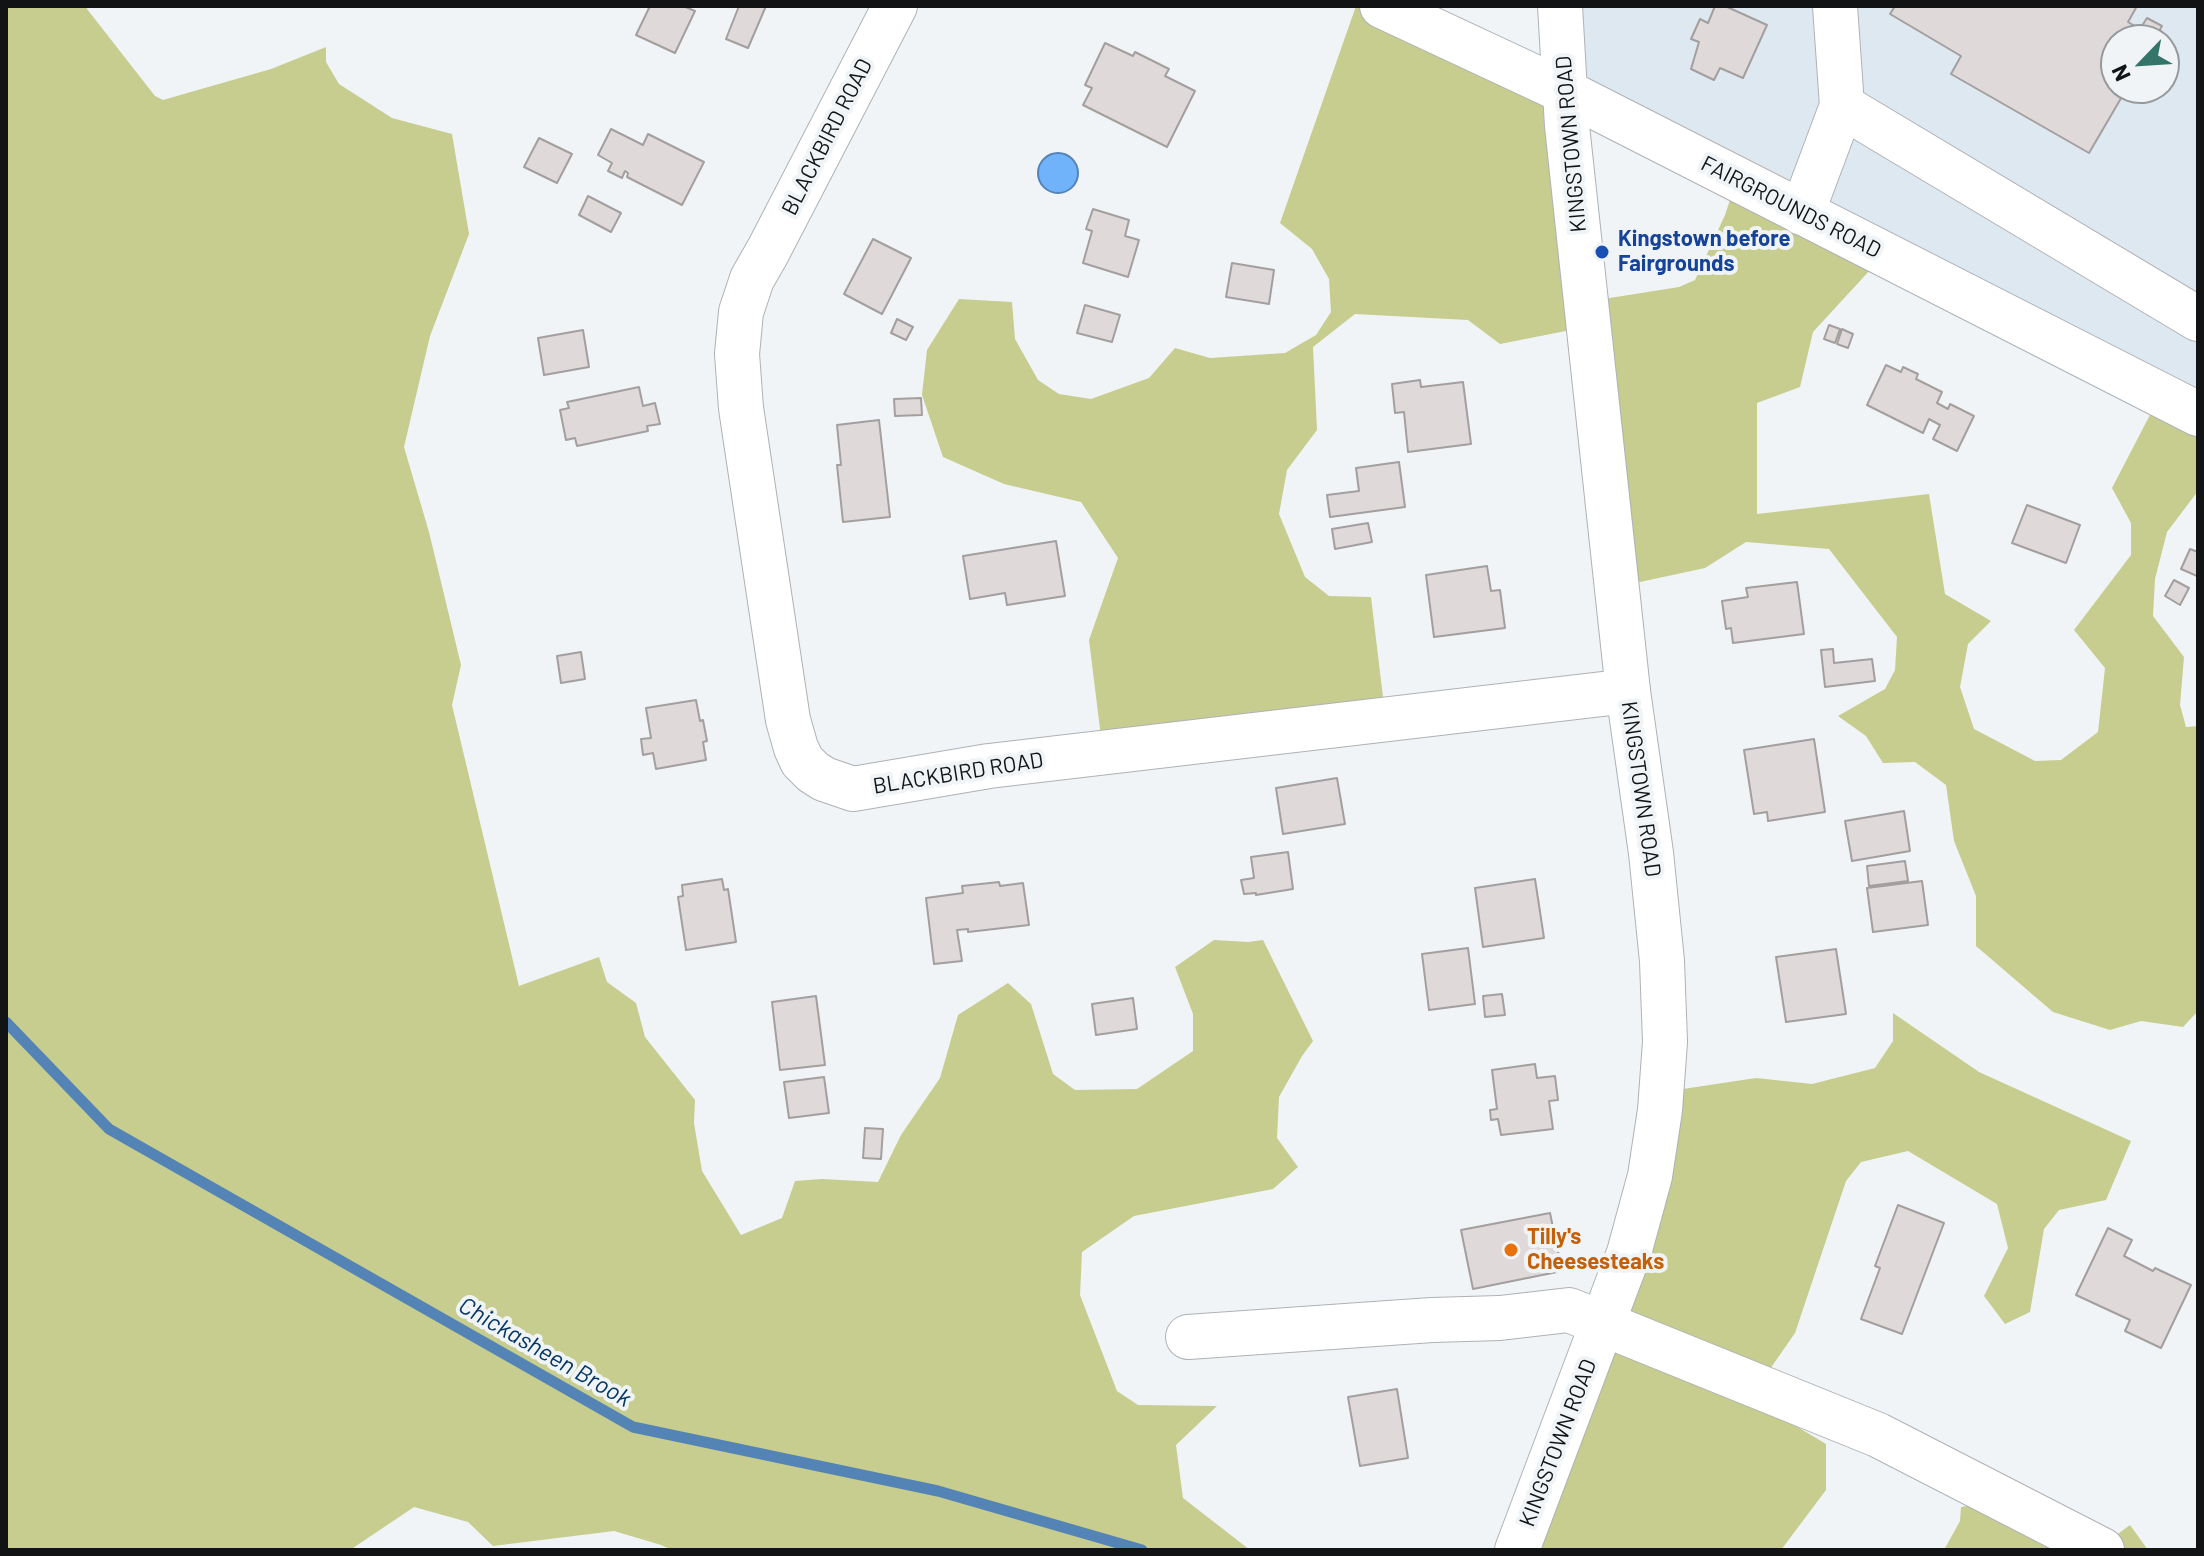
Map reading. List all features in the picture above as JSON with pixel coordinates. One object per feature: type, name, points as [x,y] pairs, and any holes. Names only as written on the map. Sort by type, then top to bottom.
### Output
[{"type":"street","name":"BLACKBIRD ROAD","points":[[895,6],[752,279],[741,312],[737,354],[741,408],[788,720],[802,761],[813,772],[853,789],[989,766],[1628,691]]},
{"type":"street","name":"FAIRGROUNDS ROAD","points":[[1382,6],[1564,91],[2198,414]]},
{"type":"street","name":"KINGSTOWN ROAD","points":[[1517,1550],[1629,1253],[1650,1176],[1660,1110],[1665,1042],[1656,899],[1628,691],[1564,91],[1560,6]]},
{"type":"street","points":[[1802,213],[1842,106],[1835,6]]},
{"type":"street","points":[[1842,106],[2198,319]]},
{"type":"street","points":[[1188,1337],[1500,1318],[1569,1310],[1878,1435],[2102,1550]]},
{"type":"shaded area","points":[[1558,6],[2198,6],[2198,419],[1580,107]]},
{"type":"green space","points":[[6,6],[87,6],[155,96],[163,100],[271,69],[326,47],[326,62],[339,84],[392,118],[452,134],[469,234],[430,336],[404,447],[429,532],[461,665],[452,705],[519,986],[599,957],[607,982],[636,1003],[645,1037],[695,1100],[694,1123],[702,1171],[741,1235],[782,1218],[795,1181],[878,1182],[901,1135],[940,1078],[958,1015],[1008,983],[1031,1004],[1053,1074],[1075,1090],[1137,1089],[1193,1051],[1193,1014],[1175,967],[1214,940],[1263,940],[1313,1041],[1279,1097],[1277,1138],[1298,1167],[1273,1189],[1134,1216],[1082,1252],[1080,1295],[1117,1391],[1138,1405],[1217,1406],[1176,1445],[1183,1498],[1250,1550],[672,1550],[614,1531],[493,1546],[468,1522],[414,1507],[350,1550],[6,1550]]},
{"type":"green space","points":[[1356,6],[1371,6],[1548,86],[1591,301],[1679,287],[1695,280],[1734,188],[1871,269],[1813,332],[1800,387],[1757,403],[1757,514],[1929,494],[1945,594],[1991,621],[1968,644],[1960,687],[1974,729],[2035,761],[2061,760],[2098,732],[2105,668],[2074,630],[2131,555],[2131,523],[2112,488],[2152,411],[2198,419],[2198,491],[2167,532],[2155,579],[2153,616],[2184,657],[2180,705],[2186,727],[2198,726],[2198,1011],[2183,1027],[2141,1021],[2110,1030],[2053,1012],[1976,946],[1976,896],[1954,841],[1946,785],[1915,762],[1883,763],[1866,736],[1838,716],[1885,689],[1895,670],[1897,637],[1829,549],[1746,542],[1705,568],[1640,582],[1629,578],[1591,326],[1500,344],[1468,320],[1355,314],[1313,347],[1317,430],[1287,470],[1279,514],[1305,577],[1329,596],[1371,597],[1385,714],[1103,753],[1089,640],[1118,558],[1081,502],[1004,484],[943,457],[922,395],[927,350],[959,299],[1012,302],[1015,339],[1038,380],[1059,394],[1091,399],[1149,378],[1175,348],[1210,358],[1285,353],[1316,335],[1331,312],[1329,279],[1312,249],[1280,223]]},
{"type":"green space","points":[[1893,1013],[1979,1072],[2131,1141],[2106,1200],[2059,1210],[2044,1229],[2030,1312],[2005,1324],[1984,1296],[2008,1248],[1997,1204],[1908,1151],[1861,1162],[1846,1181],[1795,1333],[1770,1369],[1781,1417],[1826,1444],[1826,1490],[1781,1550],[1533,1550],[1683,1089],[1756,1078],[1812,1084],[1875,1068],[1893,1041]]},
{"type":"green space","points":[[2005,1500],[2087,1550],[1944,1550],[1960,1521],[1961,1507]]},
{"type":"green space","points":[[2130,1525],[2148,1550],[2096,1550]]},
{"type":"water","points":[[1058,153],[1072,159],[1078,173],[1072,187],[1058,193],[1044,187],[1038,173],[1044,159]]},
{"type":"building","points":[[650,6],[683,6],[695,11],[675,53],[636,35]]},
{"type":"building","points":[[739,6],[766,6],[748,48],[726,39]]},
{"type":"building","points":[[1715,6],[1725,6],[1767,25],[1743,78],[1720,68],[1714,80],[1691,69],[1699,42],[1691,39],[1700,19],[1708,23]]},
{"type":"building","points":[[1895,6],[2137,6],[2128,22],[2131,24],[2100,24],[2100,104],[2118,104],[2089,153],[1951,74],[1961,56],[1890,14]]},
{"type":"building","points":[[2147,18],[2158,24],[2143,24]]},
{"type":"building","points":[[1105,43],[1133,56],[1135,52],[1169,69],[1165,76],[1195,91],[1167,147],[1083,105],[1092,88],[1085,85]]},
{"type":"building","points":[[611,129],[643,145],[648,134],[704,162],[682,205],[627,177],[625,171],[622,178],[608,171],[612,163],[598,155]]},
{"type":"building","points":[[539,138],[572,154],[557,183],[524,167]]},
{"type":"building","points":[[588,196],[621,213],[611,232],[579,215]]},
{"type":"building","points":[[1093,209],[1129,220],[1125,236],[1139,240],[1128,277],[1083,263],[1092,231],[1086,229]]},
{"type":"building","points":[[873,239],[911,258],[882,314],[844,294]]},
{"type":"building","points":[[1232,263],[1274,270],[1269,304],[1226,297]]},
{"type":"building","points":[[1085,305],[1120,315],[1112,342],[1077,333]]},
{"type":"building","points":[[897,319],[913,327],[906,340],[891,333]]},
{"type":"building","points":[[1829,325],[1840,329],[1835,343],[1824,339]]},
{"type":"building","points":[[1842,329],[1853,334],[1848,348],[1837,344]]},
{"type":"building","points":[[583,330],[589,367],[544,375],[538,338]]},
{"type":"building","points":[[1886,365],[1901,372],[1903,367],[1918,374],[1916,379],[1942,392],[1937,403],[1948,409],[1950,404],[1974,416],[1957,451],[1933,439],[1940,425],[1929,419],[1923,433],[1867,405]]},
{"type":"building","points":[[1420,380],[1421,387],[1463,382],[1471,444],[1408,452],[1404,412],[1395,413],[1392,384]]},
{"type":"building","points":[[639,387],[643,406],[655,403],[660,424],[647,426],[648,431],[577,446],[575,438],[566,440],[560,410],[569,408],[567,402]]},
{"type":"building","points":[[921,398],[922,415],[895,416],[894,399]]},
{"type":"building","points":[[879,420],[890,517],[843,522],[837,465],[841,465],[837,425]]},
{"type":"building","points":[[1399,462],[1405,507],[1330,517],[1327,495],[1359,491],[1356,468]]},
{"type":"building","points":[[2027,505],[2080,525],[2066,563],[2012,543]]},
{"type":"building","points":[[1368,523],[1372,542],[1335,549],[1332,529]]},
{"type":"building","points":[[1056,541],[1065,596],[1007,605],[1005,593],[970,599],[963,556]]},
{"type":"building","points":[[2190,549],[2198,552],[2197,576],[2181,569]]},
{"type":"building","points":[[1487,566],[1491,591],[1500,590],[1505,628],[1434,637],[1426,575]]},
{"type":"building","points":[[2174,580],[2189,588],[2180,605],[2165,596]]},
{"type":"building","points":[[1797,582],[1804,634],[1733,643],[1731,628],[1726,629],[1722,601],[1748,597],[1746,588]]},
{"type":"building","points":[[1833,649],[1834,663],[1872,659],[1875,681],[1825,687],[1821,650]]},
{"type":"building","points":[[581,652],[585,679],[561,683],[557,656]]},
{"type":"building","points":[[696,700],[707,741],[703,742],[706,760],[656,769],[653,753],[643,755],[641,739],[651,738],[646,708]]},
{"type":"building","points":[[1814,739],[1825,812],[1768,821],[1767,812],[1754,814],[1744,750]]},
{"type":"building","points":[[1337,778],[1345,824],[1283,834],[1276,788]]},
{"type":"building","points":[[1904,811],[1910,851],[1852,861],[1845,821]]},
{"type":"building","points":[[1288,852],[1293,889],[1244,894],[1241,880],[1254,878],[1251,857]]},
{"type":"building","points":[[1905,861],[1908,881],[1869,886],[1867,866]]},
{"type":"building","points":[[722,879],[724,890],[728,889],[736,942],[686,950],[678,897],[683,896],[682,885]]},
{"type":"building","points":[[1535,879],[1544,938],[1483,947],[1475,888]]},
{"type":"building","points":[[1922,881],[1928,925],[1873,932],[1867,888]]},
{"type":"building","points":[[999,882],[1000,886],[1023,883],[1029,925],[968,932],[968,929],[957,930],[962,961],[934,964],[926,898],[963,893],[962,886]]},
{"type":"building","points":[[1468,948],[1475,1004],[1429,1010],[1422,954]]},
{"type":"building","points":[[1836,949],[1846,1014],[1786,1022],[1776,957]]},
{"type":"building","points":[[1502,994],[1505,1015],[1485,1017],[1483,996]]},
{"type":"building","points":[[816,996],[825,1065],[780,1070],[772,1002]]},
{"type":"building","points":[[1133,998],[1137,1029],[1096,1035],[1092,1004]]},
{"type":"building","points":[[1535,1064],[1537,1078],[1555,1076],[1558,1100],[1549,1101],[1553,1129],[1501,1135],[1498,1119],[1491,1120],[1490,1110],[1497,1109],[1492,1070]]},
{"type":"building","points":[[824,1077],[829,1113],[789,1118],[784,1082]]},
{"type":"building","points":[[865,1128],[883,1129],[881,1159],[863,1158]]},
{"type":"building","points":[[1898,1205],[1944,1223],[1902,1334],[1861,1319],[1880,1268],[1875,1266]]},
{"type":"building","name":"Tilly's Cheesesteaks","points":[[1550,1213],[1562,1271],[1473,1289],[1461,1230]]},
{"type":"building","points":[[2108,1228],[2132,1240],[2124,1256],[2191,1285],[2161,1348],[2125,1331],[2130,1320],[2076,1295]]},
{"type":"building","points":[[1397,1389],[1408,1458],[1360,1466],[1348,1397]]},
{"type":"waterway","name":"Chickasheen Brook","points":[[6,1022],[109,1129],[633,1427],[938,1491],[1142,1550]]},
{"type":"place","name":"Kingstown before Fairgrounds","points":[[1602,252]]},
{"type":"place","name":"Tilly's Cheesesteaks","points":[[1511,1250]]}]
